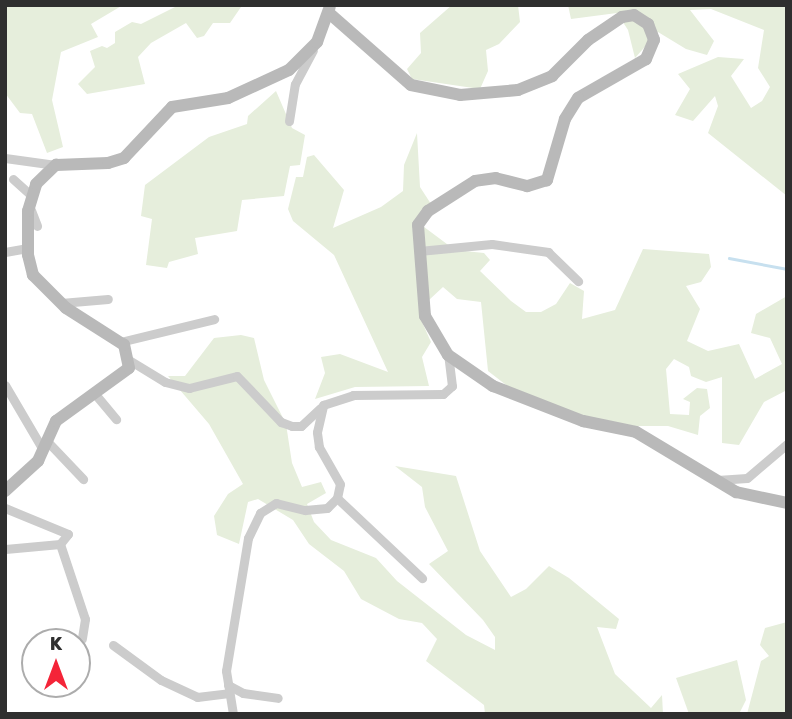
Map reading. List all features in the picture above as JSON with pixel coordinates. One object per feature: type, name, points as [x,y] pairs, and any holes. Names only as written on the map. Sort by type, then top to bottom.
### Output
[{"type":"street","points":[[289,121],[295,84],[317,42],[329,9],[411,85],[460,95],[518,90],[552,76],[588,40],[622,17],[641,18],[653,31],[646,59],[578,98],[565,118],[547,180],[527,186],[496,178],[475,181],[428,211],[418,225],[425,316],[449,355],[493,386],[529,404],[636,432],[736,492],[787,503]]},
{"type":"street","points":[[5,158],[56,165],[108,163],[124,158],[172,107],[229,98],[259,85],[289,70],[317,42]]},
{"type":"street","points":[[5,491],[25,476],[56,421],[129,368],[129,360],[120,342],[60,303],[33,275],[28,248],[31,200],[36,184],[56,165]]},
{"type":"street","points":[[13,179],[31,200],[37,226]]},
{"type":"street","points":[[419,251],[492,244],[548,252],[578,281]]},
{"type":"street","points":[[5,252],[28,248]]},
{"type":"street","points":[[60,303],[108,299]]},
{"type":"street","points":[[120,342],[214,319]]},
{"type":"street","points":[[129,360],[165,383],[189,388],[237,376],[281,422],[292,426],[308,422],[323,405],[353,395],[443,394],[452,386],[449,355]]},
{"type":"street","points":[[5,385],[44,444],[83,479]]},
{"type":"street","points":[[94,394],[117,419]]},
{"type":"street","points":[[233,714],[226,671],[248,538],[260,513],[276,503],[305,510],[327,508],[337,498],[340,484],[319,447],[317,432],[323,405]]},
{"type":"street","points":[[717,480],[747,478],[787,444]]},
{"type":"street","points":[[337,498],[422,578]]},
{"type":"street","points":[[5,508],[68,534],[60,544],[5,549]]},
{"type":"street","points":[[60,544],[85,619],[84,628]]},
{"type":"street","points":[[113,645],[161,680],[198,697],[228,689],[278,698]]},
{"type":"green space","points":[[5,5],[123,5],[91,24],[98,37],[61,52],[52,100],[63,147],[47,153],[32,114],[20,113],[5,93]]},
{"type":"green space","points":[[179,5],[241,7],[230,23],[213,23],[204,36],[197,38],[186,23],[151,43],[138,57],[145,84],[87,94],[78,84],[95,67],[90,51],[102,46],[107,48],[115,43],[115,32],[132,22],[141,24]]},
{"type":"green space","points":[[452,5],[518,5],[520,22],[499,44],[486,50],[488,71],[480,89],[412,79],[407,69],[421,53],[420,33]]},
{"type":"green space","points":[[568,5],[787,5],[787,196],[708,133],[718,106],[715,96],[693,121],[675,115],[690,89],[678,74],[718,57],[744,59],[731,76],[751,108],[762,101],[770,87],[758,68],[764,30],[711,9],[690,10],[714,41],[707,55],[686,49],[658,32],[635,58],[628,30],[617,13],[571,19]]},
{"type":"green space","points":[[276,91],[292,128],[305,135],[300,165],[290,166],[284,196],[242,200],[237,231],[195,238],[198,254],[169,262],[167,268],[146,265],[152,219],[141,216],[145,185],[209,137],[247,124],[248,116]]},
{"type":"green space","points":[[417,133],[420,187],[431,204],[416,221],[455,250],[484,253],[490,260],[480,271],[526,312],[541,312],[556,304],[570,283],[584,291],[582,319],[615,310],[643,249],[709,254],[711,267],[701,282],[686,286],[700,309],[687,341],[708,351],[739,344],[755,379],[782,364],[770,338],[751,333],[756,314],[787,296],[787,390],[764,402],[739,445],[722,443],[722,377],[706,382],[691,376],[689,367],[674,359],[666,369],[670,414],[689,415],[690,402],[683,399],[697,388],[707,389],[710,408],[700,416],[698,435],[668,426],[628,426],[584,418],[510,388],[488,371],[481,302],[457,299],[443,287],[429,300],[422,322],[431,342],[422,357],[429,386],[355,387],[315,399],[325,373],[321,357],[340,354],[388,372],[334,255],[293,221],[288,209],[296,177],[303,177],[307,157],[314,155],[344,190],[333,228],[381,207],[403,191],[404,165]]},
{"type":"green space","points":[[241,335],[254,338],[264,380],[286,424],[292,463],[302,487],[321,482],[326,493],[307,504],[314,522],[331,540],[376,558],[397,581],[466,635],[495,650],[495,637],[483,620],[429,564],[448,551],[425,507],[422,487],[395,466],[456,476],[480,551],[511,597],[526,589],[549,566],[569,578],[619,619],[616,629],[597,627],[615,674],[651,708],[662,695],[663,714],[485,714],[484,705],[426,661],[437,639],[422,623],[399,619],[361,599],[344,571],[309,544],[293,520],[258,499],[248,502],[239,544],[217,535],[214,516],[228,494],[243,484],[209,424],[168,376],[185,376],[214,338]]},
{"type":"green space","points":[[787,622],[787,714],[747,714],[761,661],[769,656],[760,645],[765,628]]},
{"type":"green space","points":[[737,660],[746,700],[739,714],[689,714],[676,678]]},
{"type":"waterway","points":[[729,258],[787,269]]}]
